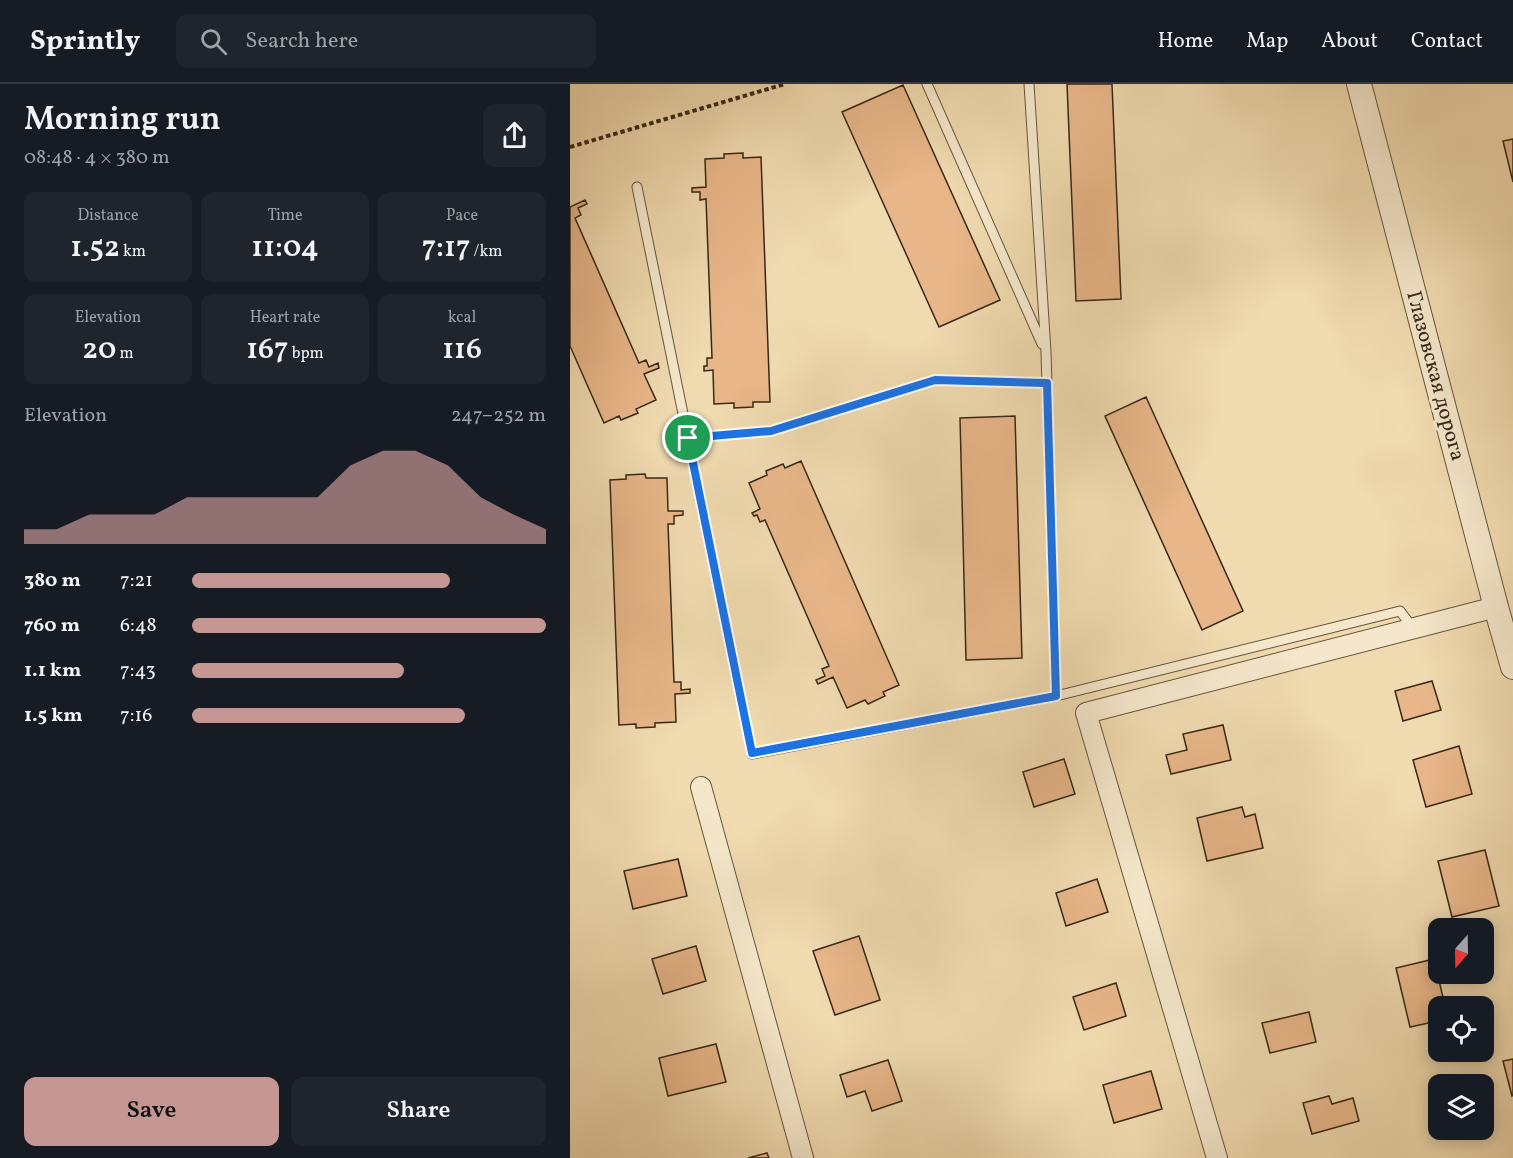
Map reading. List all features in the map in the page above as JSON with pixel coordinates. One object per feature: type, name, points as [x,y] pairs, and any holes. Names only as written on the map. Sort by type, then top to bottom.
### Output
[{"type":"street","name":"Глазовская дорога","points":[[1359,84],[1513,667]]},
{"type":"street","points":[[1216,1158],[1086,713],[1496,607]]},
{"type":"street","points":[[701,786],[803,1158]]},
{"type":"lane","points":[[927,84],[1046,352]]},
{"type":"lane","points":[[1029,84],[1046,352],[1056,696]]},
{"type":"lane","points":[[637,187],[752,753],[1056,696],[1400,611],[1413,628]]},
{"type":"path","points":[[570,147],[785,84]]},
{"type":"path","points":[[688,438],[771,431],[935,380],[1047,383]]},
{"type":"building","points":[[1067,84],[1112,84],[1121,299],[1076,301]]},
{"type":"building","points":[[903,85],[1000,300],[939,327],[842,112]]},
{"type":"building","points":[[1513,139],[1513,182],[1503,141]]},
{"type":"building","points":[[743,153],[743,158],[761,157],[770,402],[753,402],[753,407],[734,408],[734,403],[714,404],[713,370],[704,371],[707,358],[712,358],[706,199],[700,200],[700,192],[692,192],[692,188],[706,187],[705,159],[724,158],[724,154]]},
{"type":"building","points":[[585,200],[587,204],[578,208],[581,215],[575,218],[639,363],[646,360],[649,367],[658,363],[659,368],[644,374],[656,400],[636,409],[638,413],[621,420],[619,416],[604,423],[570,346],[570,207]]},
{"type":"building","points":[[1146,397],[1243,611],[1202,630],[1105,416]]},
{"type":"building","points":[[1015,416],[1022,658],[966,660],[960,418]]},
{"type":"building","points":[[801,461],[899,685],[883,692],[885,696],[868,704],[865,700],[847,708],[833,677],[818,684],[816,680],[825,676],[822,669],[829,666],[765,520],[760,522],[757,515],[754,516],[752,513],[760,509],[749,483],[767,475],[766,471],[783,464],[785,468]]},
{"type":"building","points":[[645,474],[646,478],[667,478],[668,511],[683,511],[683,515],[674,516],[674,524],[668,524],[674,682],[681,682],[681,690],[690,689],[690,693],[675,694],[676,722],[655,723],[655,727],[636,728],[636,724],[619,725],[610,480],[626,479],[626,475]]},
{"type":"building","points":[[1432,681],[1441,710],[1403,721],[1395,691]]},
{"type":"building","points":[[1223,725],[1231,760],[1171,774],[1166,755],[1187,750],[1183,734]]},
{"type":"building","points":[[1459,746],[1472,794],[1426,807],[1413,760]]},
{"type":"building","points":[[1064,759],[1075,794],[1034,807],[1023,772]]},
{"type":"building","points":[[1242,807],[1245,817],[1255,814],[1263,848],[1207,861],[1197,818]]},
{"type":"building","points":[[1485,850],[1499,906],[1452,917],[1438,861]]},
{"type":"building","points":[[678,859],[687,896],[633,909],[624,871]]},
{"type":"building","points":[[1097,879],[1108,912],[1066,926],[1056,893]]},
{"type":"building","points":[[859,936],[880,1000],[835,1015],[813,951]]},
{"type":"building","points":[[696,946],[706,981],[663,994],[652,959]]},
{"type":"building","points":[[1428,960],[1428,984],[1440,984],[1443,996],[1428,996],[1428,1023],[1410,1027],[1396,968]]},
{"type":"building","points":[[1116,983],[1126,1016],[1084,1030],[1073,997]]},
{"type":"building","points":[[1309,1012],[1316,1042],[1270,1053],[1262,1023]]},
{"type":"building","points":[[716,1044],[726,1082],[668,1096],[659,1058]]},
{"type":"building","points":[[1513,1059],[1513,1095],[1512,1096],[1503,1061]]},
{"type":"building","points":[[888,1060],[902,1101],[872,1111],[865,1091],[847,1097],[840,1075]]},
{"type":"building","points":[[1151,1071],[1162,1109],[1114,1123],[1103,1085]]},
{"type":"building","points":[[1329,1096],[1332,1104],[1353,1098],[1359,1121],[1312,1134],[1303,1103]]},
{"type":"building","points":[[767,1153],[769,1158],[748,1158]]},
{"type":"route","points":[[935,380],[1047,383],[1056,696],[752,753],[688,438],[771,431],[935,380]]}]
